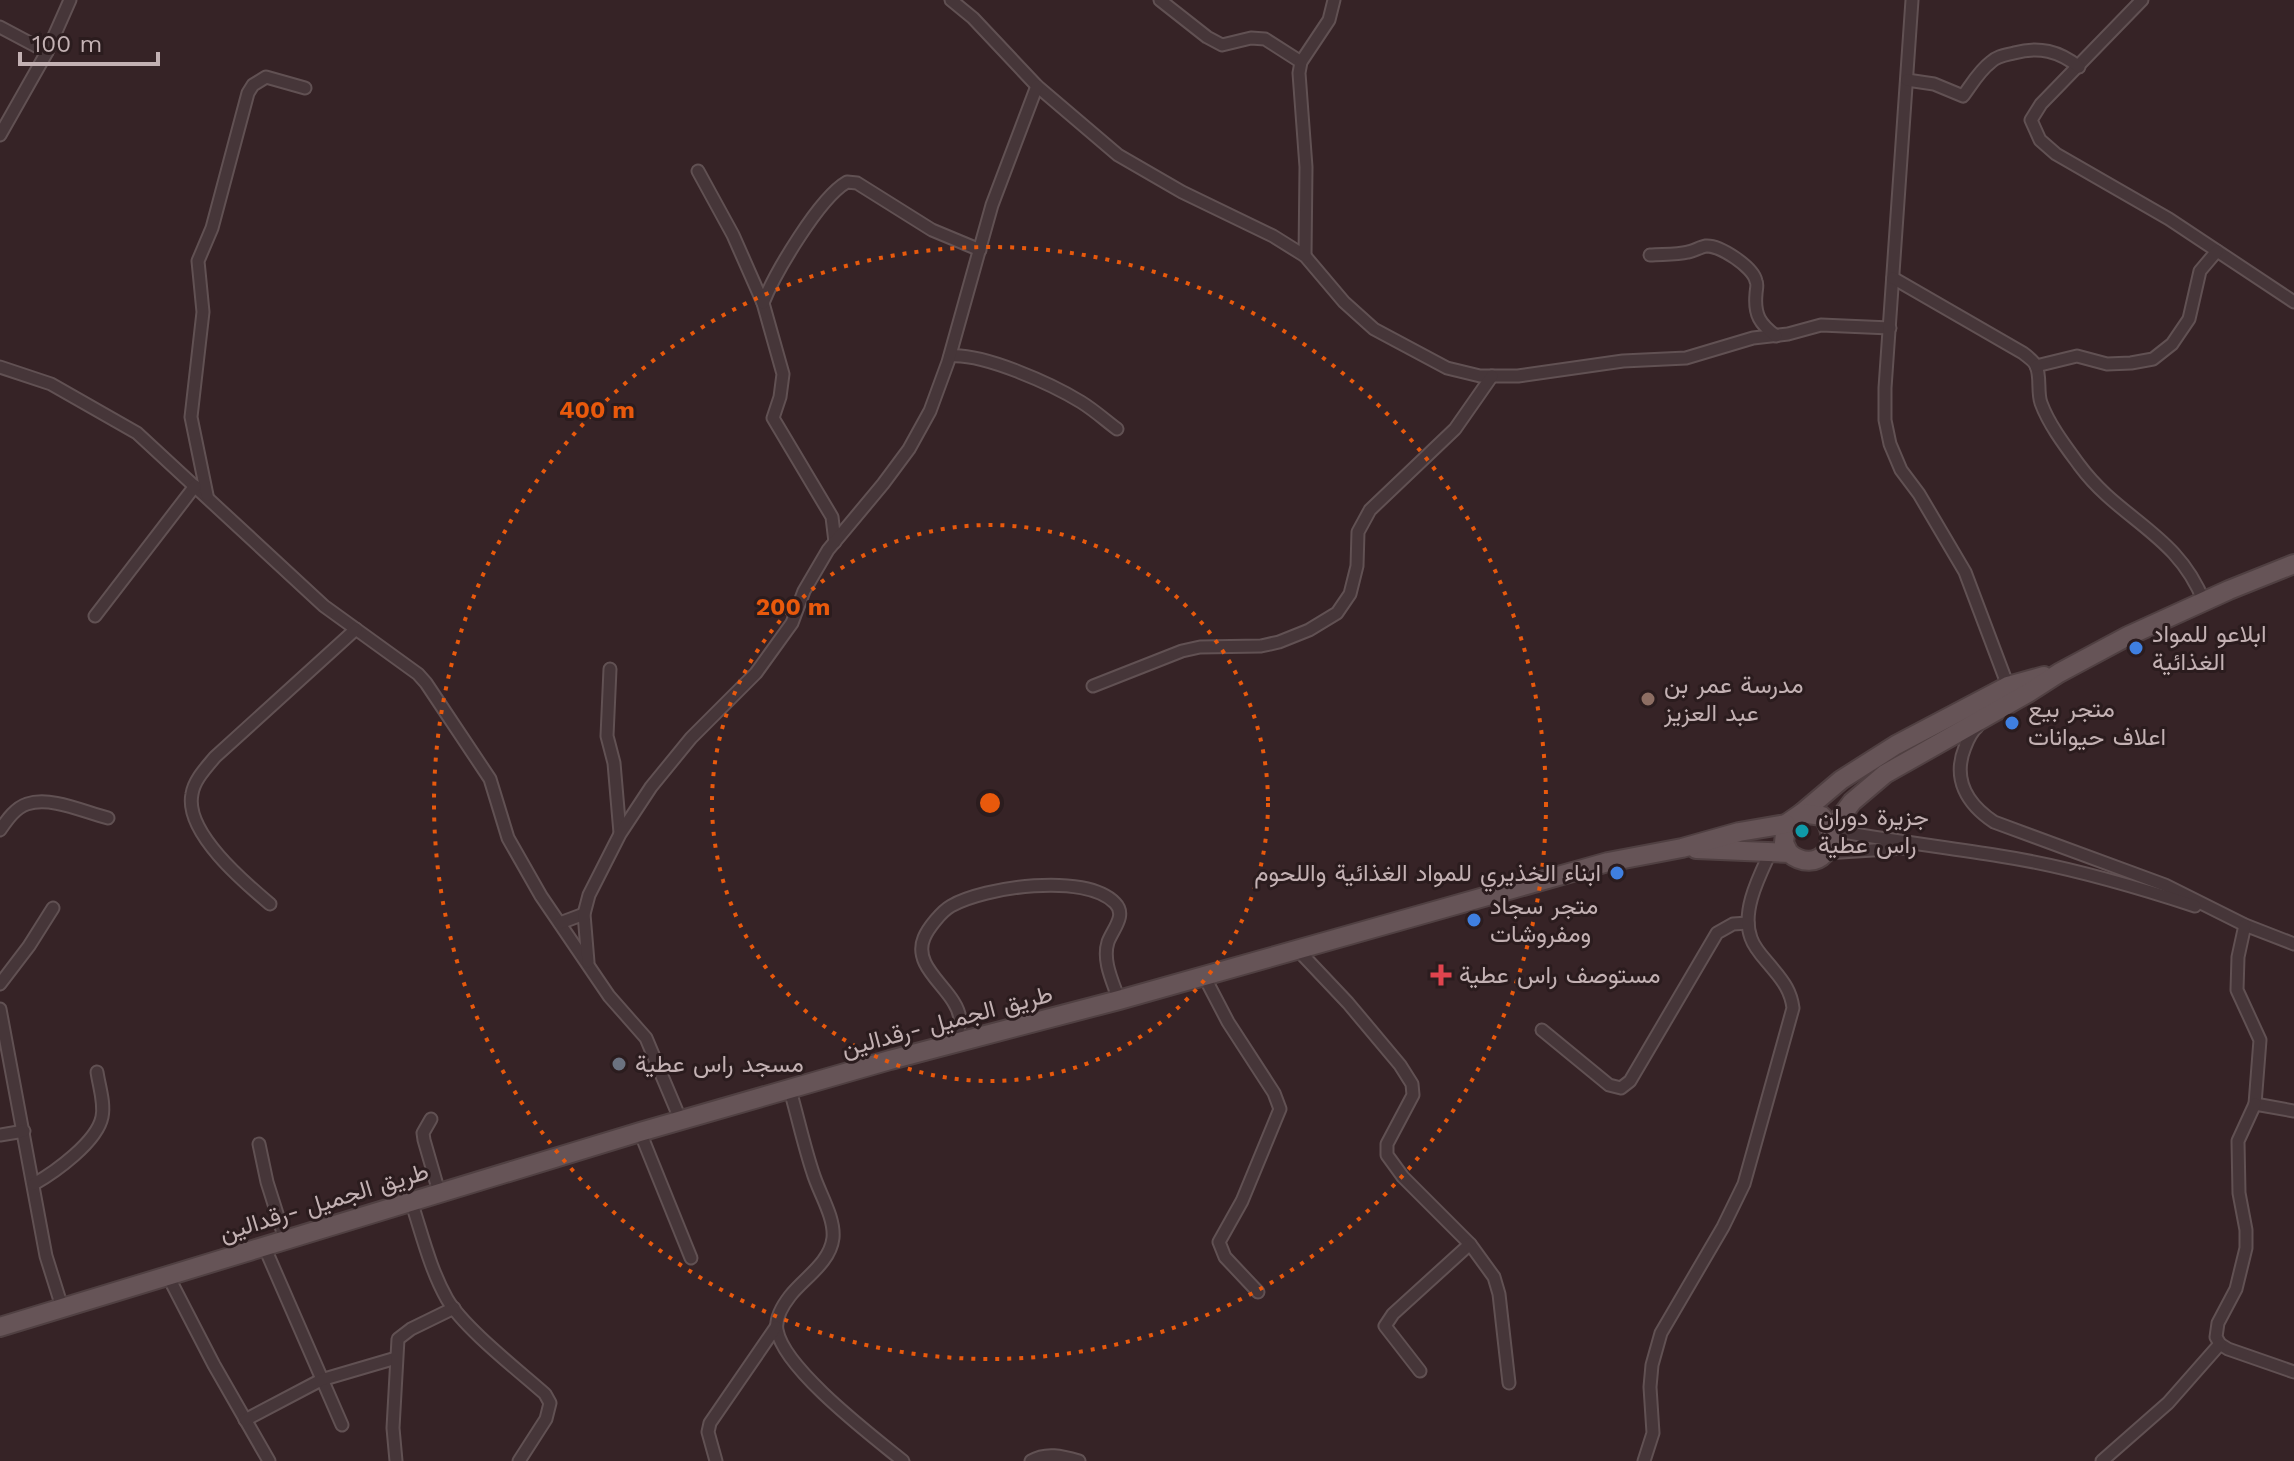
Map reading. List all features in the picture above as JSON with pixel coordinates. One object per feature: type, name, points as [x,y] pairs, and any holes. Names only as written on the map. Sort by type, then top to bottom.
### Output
[{"type":"main road","points":[[1789,853],[1784,843],[1794,819],[1841,780],[1896,745],[2017,693],[2128,636],[2294,564]]},
{"type":"main road","points":[[1831,830],[1852,802],[1885,774],[2017,693]]},
{"type":"main road","points":[[1822,816],[1831,830],[1831,843],[1825,853],[1807,861],[1789,853],[1682,848],[1794,819],[1822,816]]},
{"type":"main road","name":"طريق الجميل -رقدالين","points":[[0,1327],[640,1132],[1608,862],[1682,848]]},
{"type":"street","points":[[0,135],[47,52],[70,0]]},
{"type":"street","points":[[951,0],[1037,86],[1118,155],[1305,256],[1344,302],[1374,329],[1447,368],[1492,376],[1518,376],[1623,361],[1686,358],[1753,338],[1821,325],[1890,328]]},
{"type":"street","points":[[1160,0],[1198,31],[1222,45],[1251,38],[1265,39],[1301,62]]},
{"type":"street","points":[[1305,256],[1306,167],[1299,73],[1301,62],[1329,20],[1334,0]]},
{"type":"street","points":[[1912,0],[1885,420],[1890,444],[1901,470],[1919,494],[1965,572],[2017,693],[1972,731],[1960,761],[1963,791],[1977,811],[1994,822],[2165,885],[2294,944]]},
{"type":"street","points":[[2142,0],[2079,67],[2059,83],[2031,120],[2040,140],[2056,154],[2169,219],[2294,302]]},
{"type":"street","points":[[0,27],[47,52]]},
{"type":"street","points":[[1907,80],[1934,84],[1963,96],[1975,77],[1993,59],[2025,49],[2049,50],[2065,56],[2079,67]]},
{"type":"street","points":[[208,496],[191,417],[203,312],[198,261],[212,228],[253,85],[266,77],[305,88]]},
{"type":"street","points":[[588,962],[584,914],[589,895],[620,834],[651,787],[691,738],[756,673],[792,623],[815,571],[909,449],[930,411],[950,356],[992,205],[1037,86]]},
{"type":"street","points":[[698,171],[733,235],[763,303],[783,374],[773,418],[832,517],[835,542]]},
{"type":"street","points":[[763,303],[771,283],[799,239],[828,199],[847,182],[857,183],[932,230],[980,250]]},
{"type":"street","points":[[1650,255],[1688,252],[1707,246],[1719,248],[1735,258],[1756,281],[1754,308],[1757,317],[1776,336]]},
{"type":"street","points":[[2036,366],[2077,356],[2107,364],[2153,359],[2172,344],[2189,319],[2200,271],[2217,251]]},
{"type":"street","points":[[1893,278],[2023,353],[2036,366],[2041,401],[2081,468],[2106,495],[2156,533],[2171,549],[2187,567],[2204,602]]},
{"type":"street","points":[[950,356],[977,357],[1004,367],[1081,402],[1117,429]]},
{"type":"street","points":[[0,367],[51,384],[137,433],[324,606],[418,674],[490,779],[516,856],[609,996],[646,1038],[681,1121]]},
{"type":"street","points":[[1093,686],[1182,651],[1279,642],[1309,630],[1337,613],[1350,594],[1357,566],[1358,532],[1370,510],[1455,429],[1492,376]]},
{"type":"street","points":[[95,616],[195,486]]},
{"type":"street","points":[[270,904],[214,852],[192,811],[191,796],[201,774],[215,757],[356,629]]},
{"type":"street","points":[[610,669],[607,736],[614,763],[620,834]]},
{"type":"street","points":[[0,830],[15,811],[28,804],[50,802],[108,818]]},
{"type":"street","points":[[1831,830],[1926,847],[2001,856],[2084,873],[2241,922]]},
{"type":"street","points":[[1825,853],[1926,847]]},
{"type":"street","points":[[1644,1461],[1653,1433],[1650,1387],[1652,1365],[1661,1333],[1723,1227],[1744,1184],[1793,1008],[1791,995],[1784,983],[1753,943],[1748,923],[1755,886],[1770,853]]},
{"type":"street","points":[[955,1043],[960,1019],[921,951],[924,937],[948,907],[969,897],[1046,884],[1075,885],[1114,902],[1120,911],[1119,921],[1108,942],[1106,957],[1119,1000]]},
{"type":"street","points":[[0,984],[53,908]]},
{"type":"street","points":[[560,923],[584,914]]},
{"type":"street","points":[[2241,922],[2237,990],[2260,1040],[2255,1104],[2238,1141],[2239,1193],[2246,1248],[2236,1289],[2218,1323],[2216,1337],[2220,1344],[2294,1372]]},
{"type":"street","points":[[1542,1030],[1609,1085],[1621,1088],[1630,1081],[1717,933],[1733,924],[1748,923]]},
{"type":"street","points":[[1297,949],[1348,1003],[1408,1075],[1413,1095],[1387,1144],[1387,1155],[1403,1177],[1470,1244],[1494,1277],[1509,1383]]},
{"type":"street","points":[[1204,976],[1228,1022],[1274,1093],[1280,1109],[1242,1201],[1219,1242],[1225,1257],[1258,1292]]},
{"type":"street","points":[[0,1009],[46,1256],[62,1307]]},
{"type":"street","points":[[34,1184],[58,1170],[101,1122],[103,1113],[97,1072]]},
{"type":"street","points":[[716,1461],[708,1432],[710,1423],[776,1327],[780,1312],[790,1296],[827,1254],[833,1240],[833,1228],[813,1172],[790,1090]]},
{"type":"street","points":[[2255,1104],[2294,1111]]},
{"type":"street","points":[[431,1119],[423,1133],[439,1192]]},
{"type":"street","points":[[0,1135],[24,1131]]},
{"type":"street","points":[[640,1132],[691,1258]]},
{"type":"street","points":[[259,1144],[285,1239]]},
{"type":"street","points":[[411,1201],[434,1272],[454,1308],[545,1394],[550,1403],[546,1419],[519,1461]]},
{"type":"street","points":[[1420,1371],[1385,1326],[1393,1314],[1470,1244]]},
{"type":"street","points":[[264,1246],[342,1425]]},
{"type":"street","points":[[168,1276],[269,1461]]},
{"type":"street","points":[[396,1461],[393,1428],[398,1339],[454,1308]]},
{"type":"street","points":[[776,1327],[783,1346],[801,1369],[844,1412],[903,1461]]},
{"type":"street","points":[[2102,1461],[2168,1403],[2220,1344]]},
{"type":"street","points":[[245,1420],[321,1380],[396,1358]]},
{"type":"street","points":[[1031,1461],[1039,1456],[1055,1455],[1079,1461]]},
{"type":"place","name":"ابلاعو للمواد الغذائية","points":[[2136,648]]},
{"type":"place","name":"مدرسة عمر بن عبد العزيز","points":[[1648,699]]},
{"type":"place","name":"متجر بيع اعلاف حيوانات","points":[[2012,723]]},
{"type":"place","name":"جزيرة دوران راس عطية","points":[[1802,831]]},
{"type":"place","name":"ابناء الخذيري للمواد الغذائية واللحوم","points":[[1617,873]]},
{"type":"place","name":"متجر سجاد ومفروشات","points":[[1474,920]]},
{"type":"place","name":"مستوصف راس عطية","points":[[1441,975]]},
{"type":"place","name":"مسجد راس عطية","points":[[619,1064]]}]
